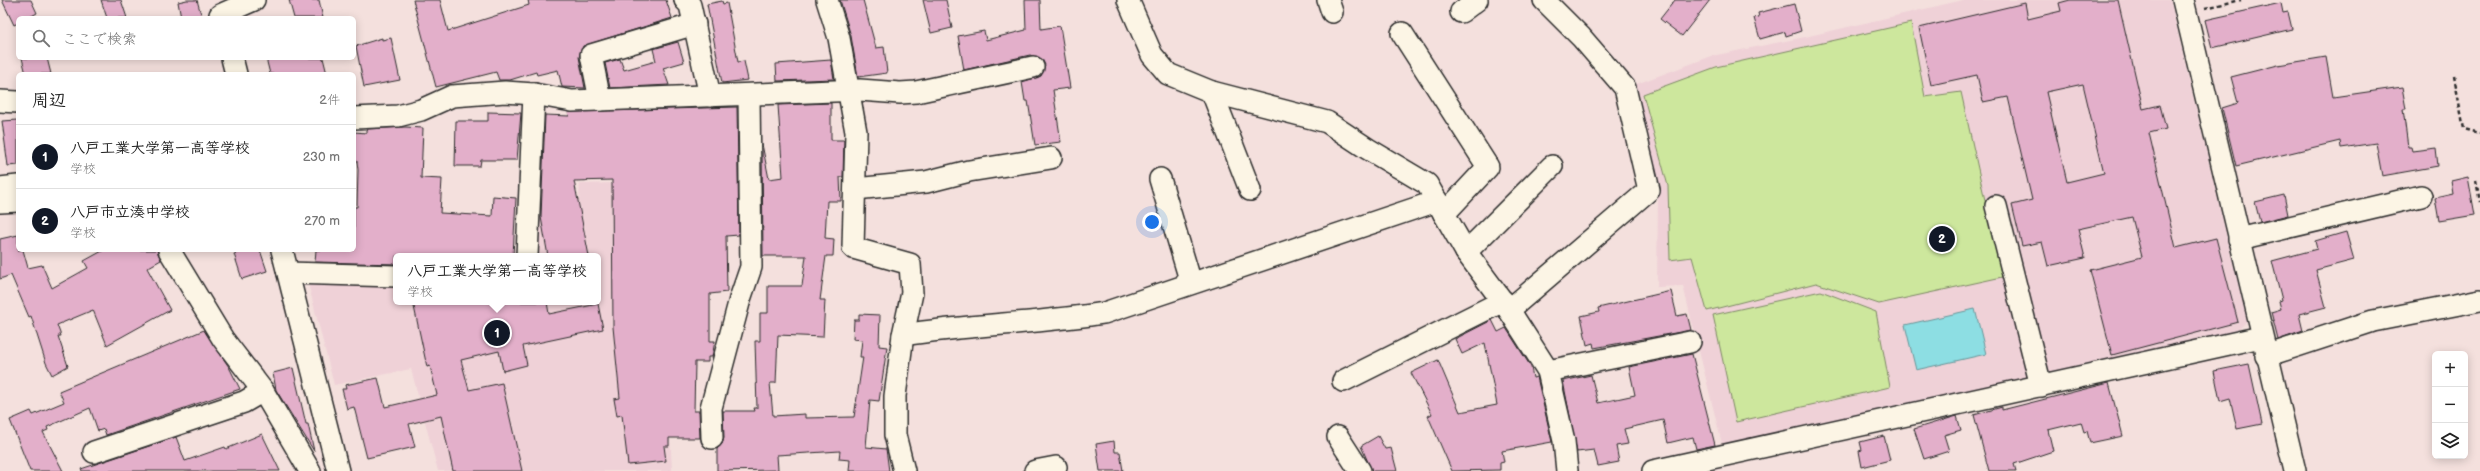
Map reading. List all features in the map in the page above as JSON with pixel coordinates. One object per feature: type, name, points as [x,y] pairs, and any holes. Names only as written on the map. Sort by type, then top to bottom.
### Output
[{"type":"street","points":[[219,11],[254,0]]},
{"type":"street","points":[[685,0],[690,5],[695,24],[710,96]]},
{"type":"street","points":[[827,0],[839,38],[850,91],[856,132],[853,248],[910,264],[912,293],[903,335],[895,396],[895,436],[904,471]]},
{"type":"street","points":[[1128,0],[1152,55],[1168,74],[1212,92],[1327,122],[1368,149],[1427,184],[1466,252],[1506,305],[1548,371],[1564,441],[1567,471]]},
{"type":"street","points":[[1343,381],[1506,305],[1649,190],[1625,88],[1581,37],[1544,0]]},
{"type":"street","points":[[2184,6],[2294,471]]},
{"type":"street","points":[[600,100],[591,55],[695,24]]},
{"type":"street","points":[[903,335],[949,328],[1076,318],[1104,313],[1190,283],[1440,208],[1488,167],[1402,33]]},
{"type":"street","points":[[232,60],[236,72]]},
{"type":"street","points":[[356,118],[398,116],[421,110],[452,96],[505,92],[534,94],[572,101],[850,91],[916,92],[1033,67]]},
{"type":"street","points":[[1212,92],[1250,190]]},
{"type":"street","points":[[527,253],[534,94]]},
{"type":"street","points":[[712,438],[711,408],[740,299],[751,267],[749,95]]},
{"type":"street","points":[[0,101],[16,102]]},
{"type":"street","points":[[855,189],[926,182],[969,171],[1051,158]]},
{"type":"street","points":[[1466,252],[1552,166]]},
{"type":"street","points":[[1160,179],[1190,283]]},
{"type":"street","points":[[0,188],[16,186]]},
{"type":"street","points":[[2239,240],[2421,196]]},
{"type":"street","points":[[0,202],[16,201]]},
{"type":"street","points":[[1996,206],[2041,386]]},
{"type":"street","points":[[170,252],[223,339],[263,391],[310,471]]},
{"type":"street","points":[[283,252],[334,470]]},
{"type":"street","points":[[288,273],[393,276]]},
{"type":"street","points":[[1652,471],[2041,386],[2264,347],[2372,321],[2480,300]]},
{"type":"street","points":[[1548,371],[1690,342]]},
{"type":"street","points":[[94,452],[238,404],[263,391]]},
{"type":"street","points":[[1338,437],[1360,471]]},
{"type":"street","points":[[1035,471],[1056,467]]},
{"type":"path","points":[[2184,6],[2241,0]]},
{"type":"path","points":[[2454,76],[2464,129],[2480,133]]},
{"type":"path","points":[[2476,180],[2480,202]]},
{"type":"shaded area","points":[[1963,0],[2170,0],[2247,321],[2234,334],[1723,448],[1683,286],[1657,287],[1658,192],[1631,86],[1712,56],[1805,37]]},
{"type":"shaded area","points":[[693,181],[667,367],[672,471],[438,471],[411,369],[334,385],[308,283],[393,283],[393,305],[601,305],[601,253],[531,253],[535,198],[579,200],[580,184]]},
{"type":"green space","points":[[1911,23],[1925,97],[1961,92],[2002,277],[1879,304],[1816,283],[1707,311],[1692,257],[1670,260],[1668,186],[1643,94],[1716,67]]},
{"type":"green space","points":[[1821,291],[1876,312],[1890,387],[1736,422],[1713,315]]},
{"type":"water","points":[[1975,309],[1986,354],[1916,370],[1905,325]]},
{"type":"building","points":[[2,0],[31,0],[37,13],[32,16],[16,16],[16,24],[14,25]]},
{"type":"building","points":[[101,0],[121,0],[126,16],[106,16]]},
{"type":"building","points":[[197,0],[201,16],[181,16],[178,2]]},
{"type":"building","points":[[289,0],[319,0],[323,16],[293,16]]},
{"type":"building","points":[[413,0],[440,0],[448,31],[529,5],[528,0],[666,0],[672,18],[583,46],[579,57],[585,88],[562,87],[558,70],[537,75],[536,72],[510,80],[499,80],[496,72],[436,87]]},
{"type":"building","points":[[840,0],[863,0],[876,48],[884,47],[887,73],[858,77],[851,36]]},
{"type":"building","points":[[923,0],[946,0],[952,28],[931,33]]},
{"type":"building","points":[[1025,0],[1040,0],[1041,29],[1060,26],[1070,88],[1053,90],[1061,142],[1035,145],[1028,101],[1025,101],[1022,82],[1041,76],[1045,65],[1042,59],[1030,55],[964,70],[958,36],[984,31],[986,40],[1026,30]]},
{"type":"building","points":[[1675,0],[1710,0],[1682,36],[1660,19]]},
{"type":"building","points":[[2070,0],[2118,0],[2143,109],[2160,105],[2166,129],[2149,133],[2176,248],[2216,238],[2238,322],[2112,355],[2090,270],[2142,257],[2132,217],[2078,229],[2085,258],[2048,266],[2042,242],[2022,246],[2012,205],[2032,200],[2008,97],[1983,102],[1977,75],[1931,85],[1919,28],[2025,3],[2028,19],[2061,11],[2059,3]],"holes":[[[2083,84],[2104,173],[2067,182],[2046,92]]]},
{"type":"building","points":[[722,1],[723,4],[727,3],[738,62],[744,61],[748,80],[722,83],[707,4]]},
{"type":"building","points":[[2281,3],[2283,13],[2288,12],[2292,29],[2212,48],[2205,20]]},
{"type":"building","points":[[1794,4],[1801,31],[1786,36],[1785,32],[1760,39],[1754,18],[1759,17],[1758,13]]},
{"type":"building","points":[[382,38],[382,40],[391,38],[400,80],[364,87],[356,46]]},
{"type":"building","points":[[678,42],[684,62],[663,68],[669,85],[610,88],[605,63],[620,59],[624,70],[656,61],[653,49]]},
{"type":"building","points":[[2326,57],[2333,97],[2402,87],[2406,109],[2403,109],[2408,147],[2411,147],[2412,151],[2436,148],[2438,166],[2382,176],[2376,143],[2341,148],[2340,141],[2236,166],[2222,108],[2238,103],[2231,77],[2278,65]]},
{"type":"building","points":[[22,60],[48,60],[50,72],[26,72]]},
{"type":"building","points":[[266,60],[324,60],[326,72],[270,72]]},
{"type":"building","points":[[831,60],[834,79],[777,81],[776,64]]},
{"type":"building","points":[[831,103],[831,140],[844,140],[843,177],[840,177],[841,201],[827,201],[825,238],[834,239],[833,256],[826,256],[820,300],[825,300],[823,337],[778,335],[776,383],[770,383],[773,416],[805,414],[805,418],[854,417],[863,357],[860,357],[862,340],[853,339],[854,320],[859,320],[859,314],[880,315],[879,346],[887,347],[879,401],[870,400],[866,447],[886,449],[889,471],[849,471],[850,460],[839,459],[840,451],[777,455],[778,470],[717,471],[717,449],[722,444],[724,438],[723,411],[755,411],[754,408],[757,408],[755,341],[760,341],[760,313],[768,313],[768,286],[802,286],[806,256],[763,256],[762,144],[769,179],[783,177],[778,105]]},
{"type":"building","points":[[737,107],[739,235],[726,236],[727,292],[710,294],[710,341],[715,341],[712,357],[708,357],[708,362],[695,362],[694,411],[699,411],[700,438],[669,438],[669,446],[664,446],[666,461],[628,465],[622,415],[617,416],[614,399],[620,398],[613,327],[612,180],[574,181],[588,253],[547,253],[541,217],[545,115],[569,116],[568,112]]},
{"type":"building","points":[[488,112],[521,113],[517,160],[481,160],[480,166],[455,166],[456,121],[488,121]]},
{"type":"building","points":[[16,120],[16,165],[8,166],[2,121]]},
{"type":"building","points":[[405,127],[423,128],[421,178],[442,179],[440,213],[492,216],[493,196],[516,198],[513,253],[393,253],[393,264],[315,262],[316,252],[356,252],[358,170],[356,161],[356,132],[367,133],[367,129]]},
{"type":"building","points":[[2468,177],[2475,215],[2439,221],[2435,198],[2453,194],[2451,181]]},
{"type":"building","points":[[2284,195],[2288,215],[2260,222],[2255,202]]},
{"type":"building","points":[[2346,232],[2354,260],[2316,270],[2326,307],[2299,314],[2303,331],[2278,340],[2271,312],[2281,309],[2279,301],[2282,300],[2272,261],[2317,249],[2315,241]]},
{"type":"building","points":[[16,235],[16,252],[24,252],[28,268],[42,265],[52,288],[88,268],[84,261],[100,252],[158,252],[161,260],[147,268],[170,310],[107,345],[93,310],[57,325],[61,336],[58,336],[68,366],[52,375],[46,363],[31,316],[29,317],[11,275],[0,279],[0,239]]},
{"type":"building","points":[[240,252],[261,252],[267,271],[242,279],[234,254]]},
{"type":"building","points":[[1671,291],[1677,316],[1687,314],[1691,330],[1594,348],[1593,343],[1587,345],[1581,316],[1599,312],[1598,308]]},
{"type":"building","points":[[414,305],[548,305],[549,314],[598,305],[603,329],[523,346],[527,365],[503,371],[499,351],[461,360],[469,390],[502,383],[522,471],[453,471],[441,416],[409,424],[415,447],[367,458],[354,407],[347,409],[342,389],[346,389],[345,385],[378,378],[385,407],[437,395],[430,366],[427,367]]},
{"type":"building","points":[[1492,320],[1498,332],[1506,328],[1531,367],[1533,378],[1537,377],[1552,442],[1502,451],[1504,462],[1500,463],[1500,470],[1452,471],[1428,416],[1432,414],[1411,373],[1438,360],[1460,412],[1497,405],[1485,343],[1462,354],[1455,339]]},
{"type":"building","points":[[204,330],[229,367],[240,389],[106,435],[104,429],[98,431],[90,408],[47,427],[48,430],[43,432],[63,471],[30,471],[10,420],[31,411],[33,415],[64,402],[59,391]]},
{"type":"building","points":[[1692,354],[1715,445],[1696,449],[1693,437],[1668,443],[1663,420],[1624,429],[1628,444],[1616,446],[1619,462],[1598,466],[1594,450],[1577,452],[1563,381],[1591,375],[1598,403],[1635,395],[1629,367]]},
{"type":"building","points":[[2249,364],[2262,424],[2237,429],[2230,398],[2220,401],[2214,371]]},
{"type":"building","points":[[293,368],[314,451],[276,390],[273,373]]},
{"type":"building","points":[[2109,383],[2123,436],[2090,443],[2087,431],[2084,432],[2081,422],[2048,430],[2053,451],[2014,464],[2016,471],[1989,471],[1974,415],[2002,407],[2002,410]]},
{"type":"building","points":[[1957,416],[1961,430],[1944,435],[1949,451],[1924,459],[1914,429]]},
{"type":"building","points":[[262,434],[280,471],[82,471],[81,469],[176,437],[185,461],[225,447],[226,449]]},
{"type":"building","points":[[1378,436],[1385,449],[1391,448],[1397,471],[1372,471],[1361,446]]},
{"type":"building","points":[[1884,436],[1890,460],[1862,467],[1859,451],[1862,450],[1860,442]]},
{"type":"building","points":[[1114,441],[1115,452],[1120,452],[1123,471],[1100,471],[1096,444]]},
{"type":"place","name":"八戸市立湊中学校","points":[[1942,239]]},
{"type":"place","name":"八戸工業大学第一高等学校","points":[[497,333]]}]
